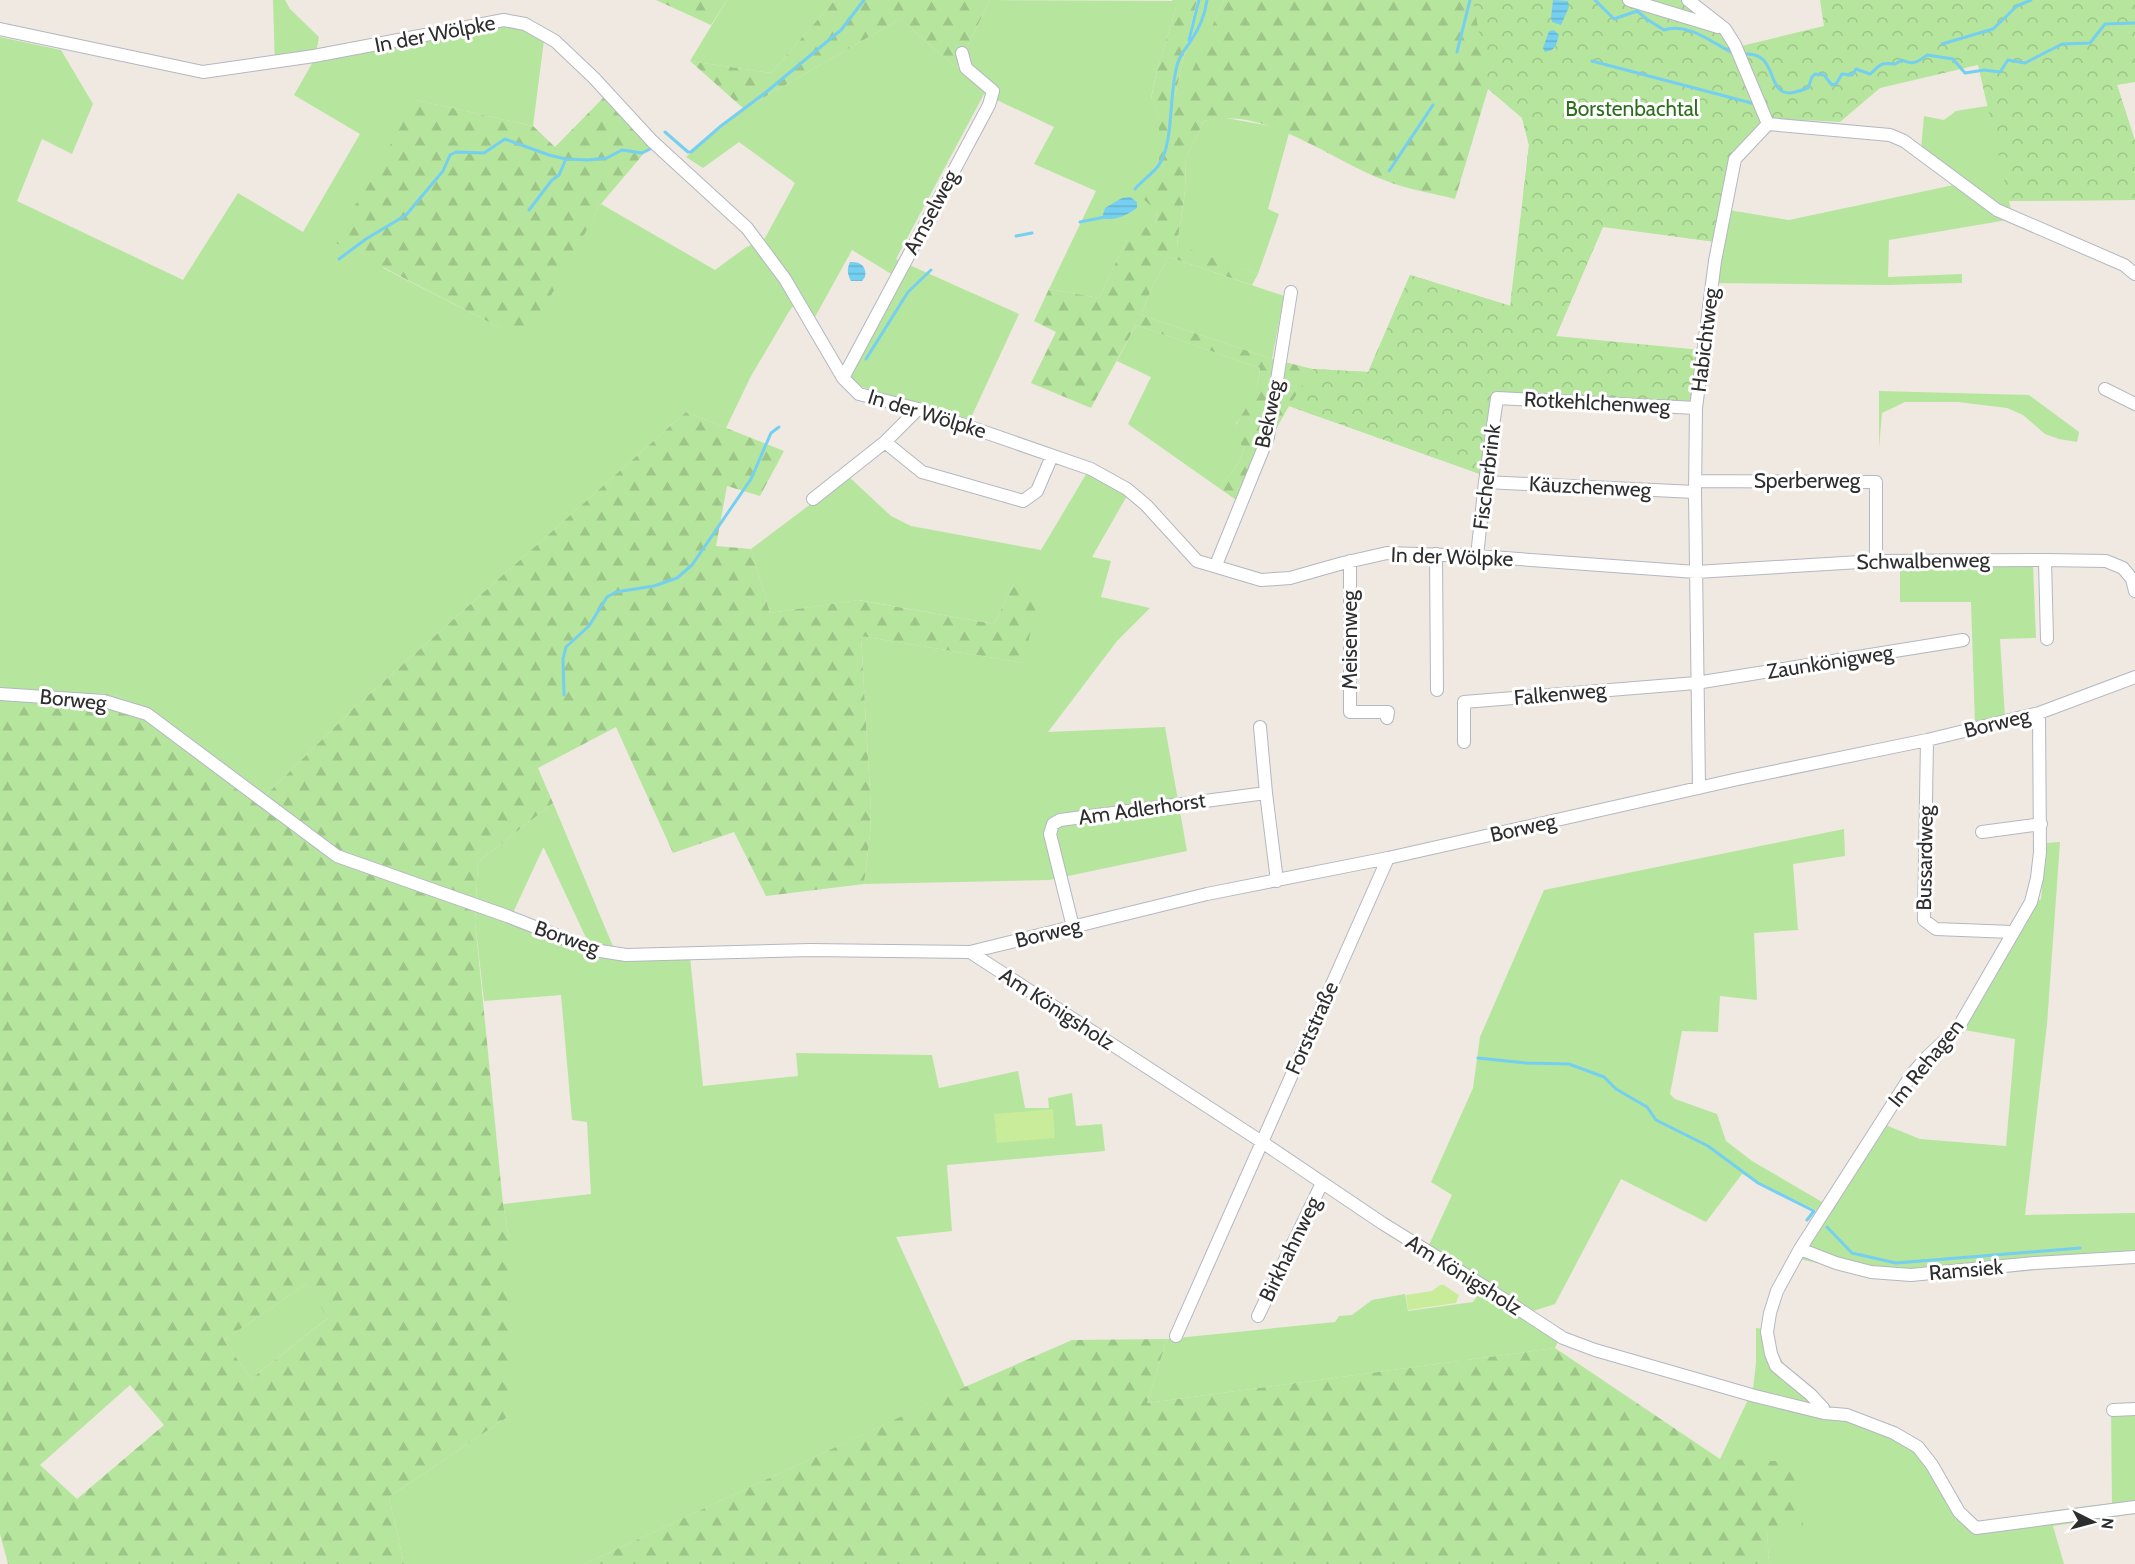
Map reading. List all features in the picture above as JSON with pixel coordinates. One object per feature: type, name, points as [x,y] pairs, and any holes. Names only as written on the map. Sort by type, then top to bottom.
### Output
[{"type":"street","points":[[1629,0],[1725,30]]},
{"type":"street","points":[[1688,0],[1725,30],[1735,45],[1768,124],[1890,135],[1904,141],[1997,210],[2124,266],[2135,274]]},
{"type":"street","name":"In der Wölpke","points":[[0,29],[204,72],[314,56],[504,20],[525,24],[555,41],[594,78],[652,141],[747,228],[785,279],[843,378],[859,394],[918,409],[1091,470],[1127,489],[1146,505],[1197,561],[1261,580],[1290,578],[1387,553],[1477,556],[1696,572]]},
{"type":"street","name":"Amselweg","points":[[843,378],[988,105],[993,91],[966,68],[962,53]]},
{"type":"street","name":"Habichtweg","points":[[1696,572],[1696,408],[1716,261],[1735,159],[1768,124]]},
{"type":"street","name":"Bekweg","points":[[1216,565],[1268,437],[1291,292]]},
{"type":"street","points":[[2104,389],[2135,404]]},
{"type":"street","name":"Rotkehlchenweg","points":[[1497,398],[1696,408]]},
{"type":"street","name":"Fischerbrink","points":[[1477,556],[1497,398]]},
{"type":"street","points":[[813,498],[885,442],[918,409]]},
{"type":"street","points":[[885,442],[922,472],[1023,501],[1037,491],[1052,456]]},
{"type":"street","name":"Käuzchenweg","points":[[1485,482],[1695,487]]},
{"type":"street","name":"Sperberweg","points":[[1695,487],[1876,482],[1876,561]]},
{"type":"street","points":[[1436,554],[1437,690]]},
{"type":"street","points":[[2045,560],[2047,639]]},
{"type":"street","name":"Meisenweg","points":[[1350,561],[1350,712],[1388,712],[1387,718]]},
{"type":"street","name":"Schwalbenweg","points":[[1696,572],[1876,561],[2106,561],[2123,568],[2132,579],[2135,591]]},
{"type":"street","points":[[1696,572],[1699,788]]},
{"type":"street","name":"Zaunkönigweg","points":[[1696,683],[1963,640]]},
{"type":"street","name":"Borweg","points":[[0,694],[104,701],[147,714],[337,856],[507,916],[594,950],[626,955],[810,950],[970,952],[1207,894],[1388,858],[1699,788],[1927,740],[2039,713],[2135,677]]},
{"type":"street","name":"Falkenweg","points":[[1464,742],[1464,702],[1696,683]]},
{"type":"street","name":"Im Rehagen","points":[[1824,1413],[1823,1408],[1811,1395],[1776,1366],[1771,1354],[1768,1324],[1777,1291],[1800,1250],[1912,1074],[1958,1028],[2031,902],[2037,878],[2041,824],[2039,713]]},
{"type":"street","points":[[1260,727],[1277,881]]},
{"type":"street","name":"Bussardweg","points":[[1927,740],[1924,921],[1935,929],[2012,932]]},
{"type":"street","name":"Am Adlerhorst","points":[[1073,927],[1050,834],[1053,824],[1060,820],[1266,792]]},
{"type":"street","points":[[1982,832],[2041,824]]},
{"type":"street","name":"Forststraße","points":[[1176,1336],[1388,858]]},
{"type":"street","name":"Am Königsholz","points":[[970,952],[1563,1338],[1595,1350],[1755,1396],[1824,1413],[1847,1415],[1894,1433],[1918,1447],[1932,1465],[1959,1512],[1976,1528],[2135,1507]]},
{"type":"street","name":"Birkhahnweg","points":[[1258,1316],[1322,1183]]},
{"type":"street","name":"Ramsiek","points":[[1800,1250],[1871,1272],[1911,1275],[2036,1263],[2135,1257]]},
{"type":"street","points":[[2113,1410],[2135,1409]]},
{"type":"green space","points":[[273,0],[285,0],[290,9],[319,37],[316,53],[504,15],[544,40],[533,126],[416,100],[383,268],[525,340],[601,204],[715,270],[745,248],[765,238],[795,183],[739,142],[703,168],[686,157],[744,109],[900,19],[957,68],[990,0],[1174,1],[1176,8],[1151,98],[1159,116],[1160,138],[1159,161],[1149,175],[1157,211],[1155,224],[1138,227],[1126,241],[1099,298],[1049,289],[1096,191],[1034,164],[1054,127],[984,94],[896,259],[1019,314],[969,422],[838,379],[893,275],[852,250],[810,326],[797,301],[790,310],[751,376],[726,428],[686,412],[355,707],[266,795],[152,711],[113,694],[0,691],[0,37],[61,50],[93,104],[72,154],[42,139],[17,201],[183,280],[238,193],[303,232],[360,134],[294,95],[314,60],[275,67]]},
{"type":"green space","points":[[656,0],[727,0],[711,25]]},
{"type":"green space","points":[[727,0],[835,0],[771,73],[690,61]]},
{"type":"green space","points":[[835,0],[990,0],[957,68],[900,19],[744,109],[690,61],[771,73]]},
{"type":"green space","points":[[1172,0],[1197,0],[1175,95],[1180,98],[1224,0],[1487,0],[1716,242],[1603,226],[1556,336],[1497,395],[1483,475],[1289,406],[1236,500],[1219,488],[1238,464],[1244,449],[1231,436],[1256,388],[1260,368],[1136,325],[1091,408],[1031,383],[1056,332],[1034,321],[1049,289],[1099,298],[1126,241],[1138,226],[1155,224],[1157,211],[1142,198],[1149,175],[1159,161],[1159,116],[1151,99],[1157,70],[1176,8]],"holes":[[[1488,89],[1522,118],[1529,145],[1510,306],[1410,275],[1368,372],[1313,369],[1272,359],[1141,315],[1152,287],[1169,257],[1252,285],[1258,274],[1177,245],[1185,191],[1186,158],[1204,121],[1227,118],[1250,121],[1273,128],[1384,180],[1455,199]]]},
{"type":"green space","points":[[1197,0],[1224,0],[1181,99],[1175,95]]},
{"type":"green space","name":"Borstenbachtal","points":[[1473,0],[1684,0],[1721,27],[1733,48],[1824,26],[1820,0],[2135,0],[2135,82],[2117,85],[2135,141],[2135,200],[2009,201],[1978,65],[1880,88],[1840,122],[1770,118],[1731,156],[1716,242],[1603,227],[1556,336],[1701,350],[1694,403],[1497,395],[1483,475],[1289,406],[1313,369],[1369,372],[1410,275],[1511,306],[1529,145],[1522,117],[1489,88]]},
{"type":"green space","points":[[2117,85],[2135,141],[2135,200],[2009,201],[2013,219],[1889,240],[1888,277],[1962,274],[1962,283],[1886,285],[1710,283],[1723,209],[1789,220],[1963,183],[1921,150],[1924,116],[1944,120],[1956,111]]},
{"type":"green space","points":[[605,96],[651,145],[601,204],[526,341],[334,242],[416,100],[533,126],[555,147]]},
{"type":"green space","points":[[1220,117],[1276,127],[1289,133],[1268,209],[1279,214],[1258,274],[1177,246],[1185,191],[1186,158],[1204,121]]},
{"type":"green space","points":[[1169,257],[1284,296],[1272,359],[1141,315],[1152,287]]},
{"type":"green space","points":[[1136,325],[1260,368],[1252,398],[1236,424],[1239,442],[1244,449],[1238,464],[1219,488],[1128,424],[1151,377],[1117,361]]},
{"type":"green space","points":[[1879,391],[2029,395],[2079,432],[2077,442],[2045,434],[2023,415],[2007,408],[1958,402],[1905,402],[1882,413],[1879,448]]},
{"type":"green space","points":[[686,412],[784,451],[760,496],[727,486],[716,546],[751,549],[770,613],[858,600],[994,624],[1014,583],[1040,587],[1024,663],[861,636],[871,810],[864,884],[766,896],[734,832],[673,853],[616,727],[538,768],[553,803],[478,862],[475,921],[503,1204],[509,1239],[509,1416],[389,1497],[404,1564],[8,1564],[0,1534],[0,691],[113,694],[152,711],[266,795],[355,707]],"holes":[[[306,1284],[328,1318],[251,1379],[224,1340]],[[130,1385],[164,1425],[77,1499],[40,1465]]]},
{"type":"green space","points":[[1088,471],[1128,494],[1092,557],[1111,561],[1101,597],[1150,608],[1117,641],[1048,732],[1165,727],[1187,851],[1049,880],[864,884],[871,810],[861,636],[1024,663],[1014,583],[994,624],[859,600],[770,613],[751,549],[848,476],[891,516],[911,526],[1041,550]]},
{"type":"green space","points":[[2033,565],[2036,638],[2000,639],[2005,717],[1975,724],[1971,602],[1900,602],[1900,567]]},
{"type":"green space","points":[[553,803],[617,956],[690,956],[703,1086],[798,1076],[796,1053],[932,1055],[939,1088],[1018,1071],[1025,1108],[1049,1108],[1048,1098],[1072,1093],[1076,1126],[1102,1124],[1105,1151],[947,1165],[952,1231],[896,1237],[965,1387],[585,1564],[404,1564],[389,1497],[509,1416],[509,1239],[503,1204],[591,1194],[587,1122],[572,1120],[561,995],[484,1001],[475,921],[478,862]],"holes":[[[544,848],[588,942],[512,915]]]},
{"type":"green space","points":[[1844,829],[1845,856],[1793,864],[1798,930],[1754,933],[1757,1000],[1720,996],[1718,1032],[1682,1031],[1670,1094],[1675,1099],[1717,1114],[1726,1141],[1752,1161],[1829,1206],[1883,1124],[1920,1139],[2006,1146],[2015,1039],[1953,1028],[2033,904],[2041,899],[2046,843],[2060,842],[2047,1024],[2025,1215],[2135,1213],[2135,1254],[1871,1275],[1795,1258],[1824,1214],[1742,1174],[1706,1222],[1621,1179],[1555,1304],[1530,1312],[1563,1332],[1555,1348],[1147,1403],[1167,1339],[1335,1322],[1339,1316],[1352,1315],[1372,1300],[1405,1294],[1408,1311],[1473,1302],[1485,1284],[1428,1247],[1452,1195],[1431,1182],[1473,1088],[1480,1037],[1544,890]]},
{"type":"green space","points":[[1053,1109],[1055,1138],[997,1143],[994,1114]]},
{"type":"green space","points":[[306,1284],[329,1317],[251,1379],[224,1340]]},
{"type":"green space","points":[[1444,1285],[1459,1295],[1456,1303],[1408,1310],[1406,1295],[1432,1291]]},
{"type":"green space","points":[[1756,1328],[1770,1330],[1773,1345],[1784,1364],[1834,1409],[1920,1446],[1959,1510],[1978,1526],[2049,1511],[2112,1503],[2111,1412],[2135,1411],[2135,1514],[2053,1526],[2064,1564],[1769,1564],[1767,1532],[1720,1459],[1753,1389]]},
{"type":"green space","points":[[1167,1339],[1147,1403],[1555,1348],[1720,1459],[1797,1462],[1803,1525],[1767,1532],[1769,1564],[585,1564],[960,1389],[1072,1340]]},
{"type":"water","points":[[1553,0],[1568,1],[1569,7],[1561,25],[1552,22]]},
{"type":"water","points":[[1554,30],[1559,35],[1556,44],[1551,50],[1545,52],[1543,48],[1549,31]]},
{"type":"water","points":[[1130,197],[1137,202],[1137,208],[1120,217],[1102,218],[1105,208],[1122,198]]},
{"type":"water","points":[[850,262],[860,264],[864,268],[865,277],[862,281],[851,281],[848,272]]},
{"type":"waterway","points":[[665,132],[688,152],[691,152],[841,30],[864,0]]},
{"type":"waterway","points":[[1189,40],[1199,0]]},
{"type":"waterway","points":[[1135,189],[1156,169],[1163,156],[1167,144],[1178,62],[1200,25],[1207,0]]},
{"type":"waterway","points":[[1457,52],[1470,0]]},
{"type":"waterway","points":[[1595,0],[1614,19],[1637,11],[1664,30],[1673,28],[1690,31],[1731,52]]},
{"type":"waterway","points":[[1942,44],[1993,29],[2017,6],[2031,0]]},
{"type":"waterway","points":[[1746,54],[1756,55],[1763,60],[1777,86],[1782,91],[1791,93],[1808,88],[1815,74],[1824,75],[1832,85],[1836,84],[1842,74],[1852,75],[1856,69],[1870,74],[1883,64],[1895,64],[1902,60],[1913,63],[1927,55],[1953,59],[1965,73],[1984,70],[2000,72],[2008,60],[2025,63],[2062,44],[2090,43],[2105,24],[2135,23]]},
{"type":"waterway","points":[[1592,61],[1755,104]]},
{"type":"waterway","points":[[1389,171],[1433,105]]},
{"type":"waterway","points":[[339,259],[366,239],[406,215],[443,171],[450,155],[456,152],[484,153],[505,139],[566,159],[607,158],[622,150],[642,153],[650,149]]},
{"type":"waterway","points":[[529,210],[552,180],[559,175],[566,159]]},
{"type":"waterway","points":[[1080,222],[1105,217]]},
{"type":"waterway","points":[[1016,236],[1032,233]]},
{"type":"waterway","points":[[866,359],[908,292],[931,270]]},
{"type":"waterway","points":[[564,695],[563,659],[566,647],[589,626],[607,597],[616,592],[654,586],[677,578],[692,565],[751,479],[771,433],[779,427]]},
{"type":"waterway","points":[[1478,1058],[1526,1063],[1569,1064],[1604,1077],[1616,1089],[1647,1107],[1656,1120],[1708,1146],[1758,1183],[1814,1211],[1807,1220]]},
{"type":"waterway","points":[[1827,1227],[1852,1253],[1896,1263],[2080,1248]]}]
